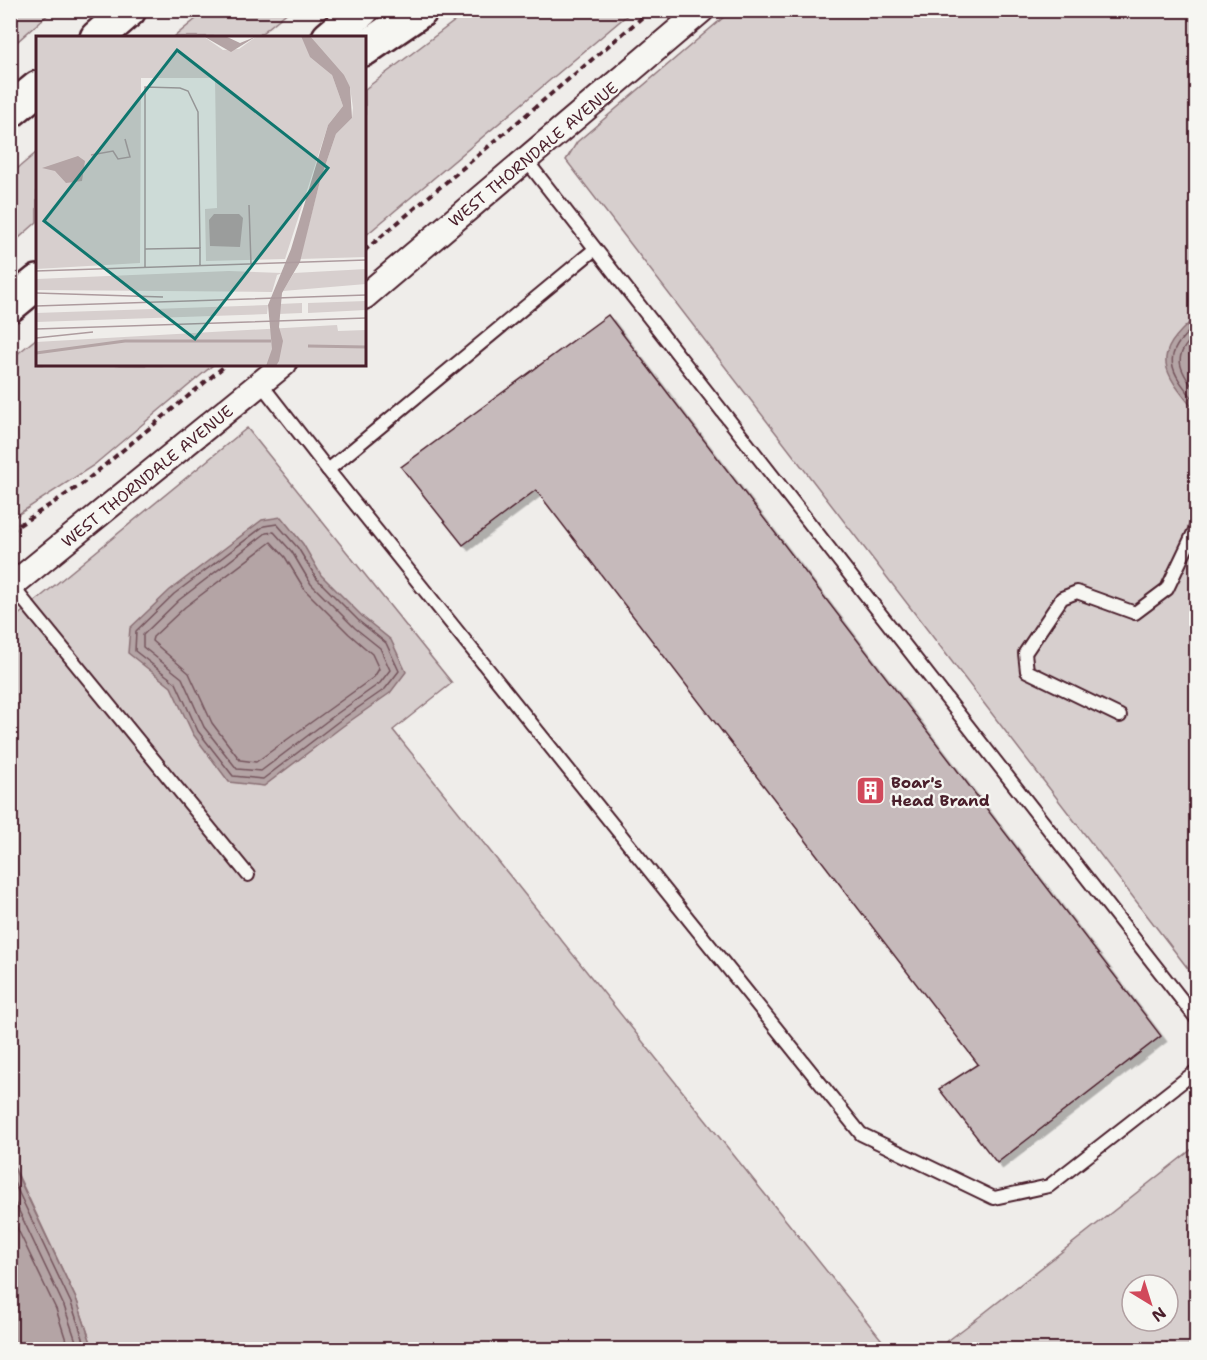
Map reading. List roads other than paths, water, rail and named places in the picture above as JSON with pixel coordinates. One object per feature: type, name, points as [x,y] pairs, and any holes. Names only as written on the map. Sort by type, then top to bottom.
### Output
[{"type":"highway","points":[[99,36],[129,10]]},
{"type":"highway","points":[[331,36],[362,10]]},
{"type":"highway","points":[[366,48],[421,10]]},
{"type":"highway","points":[[10,111],[36,90]]},
{"type":"highway","points":[[10,305],[36,284]]},
{"type":"street","name":"WEST THORNDALE AVENUE","points":[[366,295],[702,10]]},
{"type":"street","name":"WEST THORNDALE AVENUE","points":[[11,587],[282,366]]},
{"type":"lane","points":[[526,160],[1197,1018]]},
{"type":"lane","points":[[328,470],[595,249]]},
{"type":"lane","points":[[261,384],[861,1134],[994,1198],[1049,1186],[1197,1071]]},
{"type":"lane","points":[[1120,716],[1027,671],[1025,653],[1062,598],[1077,592],[1134,613],[1159,595],[1167,589],[1197,528]]},
{"type":"lane","points":[[11,587],[248,875]]},
{"type":"water","points":[[1196,317],[1196,412],[1175,385],[1166,363],[1172,342]]},
{"type":"water","points":[[281,517],[303,544],[321,575],[364,618],[391,640],[406,672],[390,693],[264,786],[229,782],[193,734],[171,687],[128,653],[130,628],[170,590],[262,520]]},
{"type":"water","points":[[10,1160],[77,1301],[93,1349],[13,1349],[10,1340]]},
{"type":"place","name":"Boar's Head Brand","points":[[870,791]]}]
